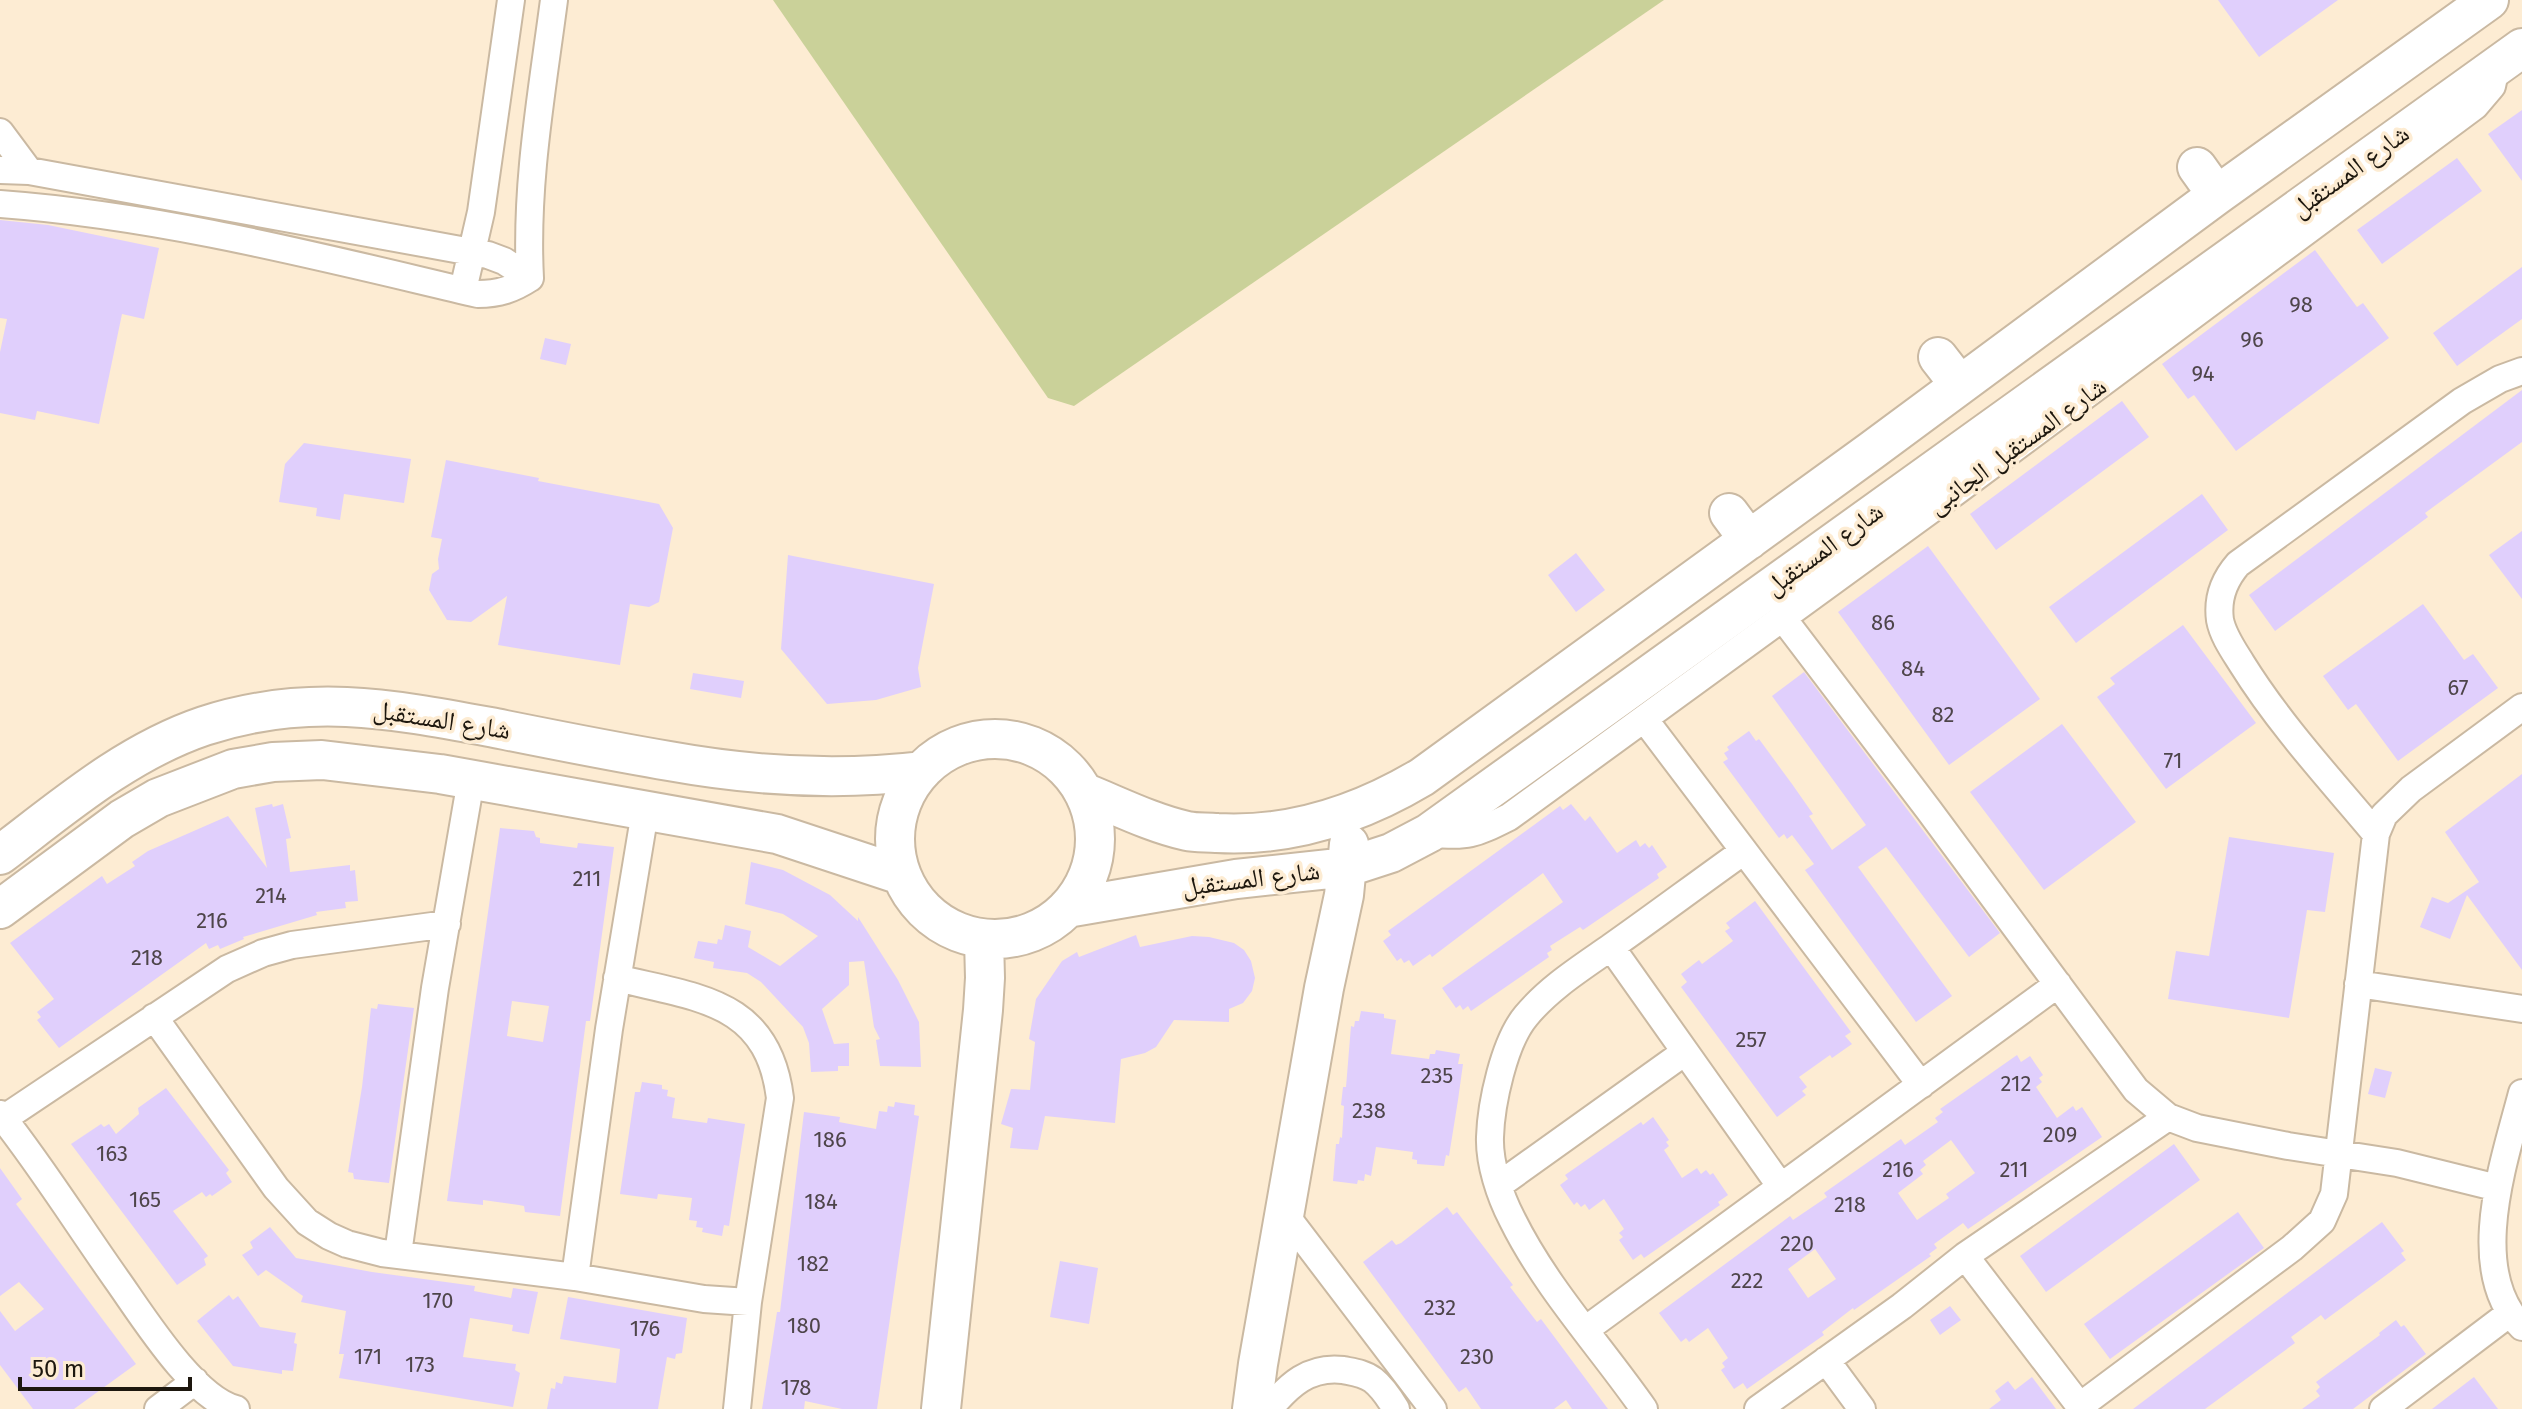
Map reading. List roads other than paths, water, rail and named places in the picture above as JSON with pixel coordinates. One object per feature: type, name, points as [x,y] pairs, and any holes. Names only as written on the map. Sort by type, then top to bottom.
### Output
[{"type":"street","points":[[463,290],[489,163],[511,0]]},
{"type":"street","points":[[530,278],[528,218],[532,164],[554,0]]},
{"type":"street","name":"شارع المستقبل","points":[[1083,792],[1188,831],[1245,835],[1292,830],[1350,812],[1400,791],[1422,777],[1739,527],[1871,451],[1948,370],[2207,181],[2489,0]]},
{"type":"street","name":"شارع المستقبل","points":[[1067,908],[1236,879],[1348,867],[1391,853],[1429,833],[2509,57]]},
{"type":"street","name":"شارع المستقبل الجانبى","points":[[1429,833],[1457,837],[1475,834],[1509,817],[1645,720],[2475,106],[2492,86],[2509,57]]},
{"type":"street","points":[[0,132],[29,171]]},
{"type":"street","points":[[0,170],[29,171],[471,252],[504,261],[530,278]]},
{"type":"street","points":[[0,204],[76,210],[214,233],[463,290],[496,294],[515,288],[530,278]]},
{"type":"street","points":[[2376,834],[2267,704],[2220,622],[2219,604],[2223,586],[2238,564],[2462,401],[2500,379],[2522,371]]},
{"type":"street","points":[[1871,451],[1903,492]]},
{"type":"street","points":[[1782,617],[2136,1090],[2168,1117],[2223,1135],[2397,1163],[2498,1188]]},
{"type":"street","name":"شارع المستقبل","points":[[0,855],[100,779],[153,748],[200,727],[288,707],[330,705],[411,712],[670,761],[765,775],[857,777],[922,771]]},
{"type":"street","points":[[1965,1256],[2081,1408],[2306,1237],[2322,1221],[2334,1194],[2376,834],[2384,815],[2411,789],[2522,707]]},
{"type":"street","points":[[1645,720],[1921,1085]]},
{"type":"street","points":[[980,740],[1025,744],[1042,751],[1065,769],[1083,792],[1092,815],[1095,840],[1093,859],[1086,878],[1067,908],[1049,923],[1029,933],[984,939],[944,925],[926,912],[901,875],[895,840],[897,817],[905,796],[922,771],[958,746],[980,740]]},
{"type":"street","name":"شارع المستقبل","points":[[0,909],[122,819],[158,798],[233,769],[273,762],[322,760],[440,774],[777,834],[901,875]]},
{"type":"street","points":[[398,1254],[471,780]]},
{"type":"street","points":[[575,1277],[617,978],[645,812]]},
{"type":"street","points":[[1252,1409],[1284,1213],[1348,867],[1350,812]]},
{"type":"street","points":[[1644,1409],[1543,1272],[1511,1218],[1499,1185],[1490,1139],[1504,1062],[1515,1031],[1526,1016],[1551,992],[1744,851]]},
{"type":"street","points":[[228,1408],[195,1381],[167,1349],[2,1117],[227,969],[263,953],[318,940],[447,924]]},
{"type":"street","points":[[940,1407],[983,1010],[984,939]]},
{"type":"street","points":[[1611,947],[1781,1187]]},
{"type":"street","points":[[617,978],[711,1001],[755,1030],[765,1044],[778,1079],[780,1098],[748,1302],[737,1409]]},
{"type":"street","points":[[1585,1330],[2058,984]]},
{"type":"street","points":[[2358,984],[2522,1009]]},
{"type":"street","points":[[154,1017],[254,1161],[292,1207],[307,1222],[347,1244],[366,1250],[575,1277],[704,1299],[748,1302]]},
{"type":"street","points":[[1499,1185],[1685,1052]]},
{"type":"street","points":[[2383,1409],[2516,1320],[2498,1282],[2493,1250],[2498,1188],[2522,1093]]},
{"type":"street","points":[[1758,1409],[1902,1306],[1965,1256],[2168,1117]]},
{"type":"street","points":[[1284,1213],[1433,1409]]},
{"type":"street","points":[[1826,1360],[1862,1409]]},
{"type":"street","points":[[1269,1409],[1295,1381],[1334,1369],[1363,1374],[1374,1381],[1396,1409]]},
{"type":"street","points":[[158,1409],[195,1381]]}]
